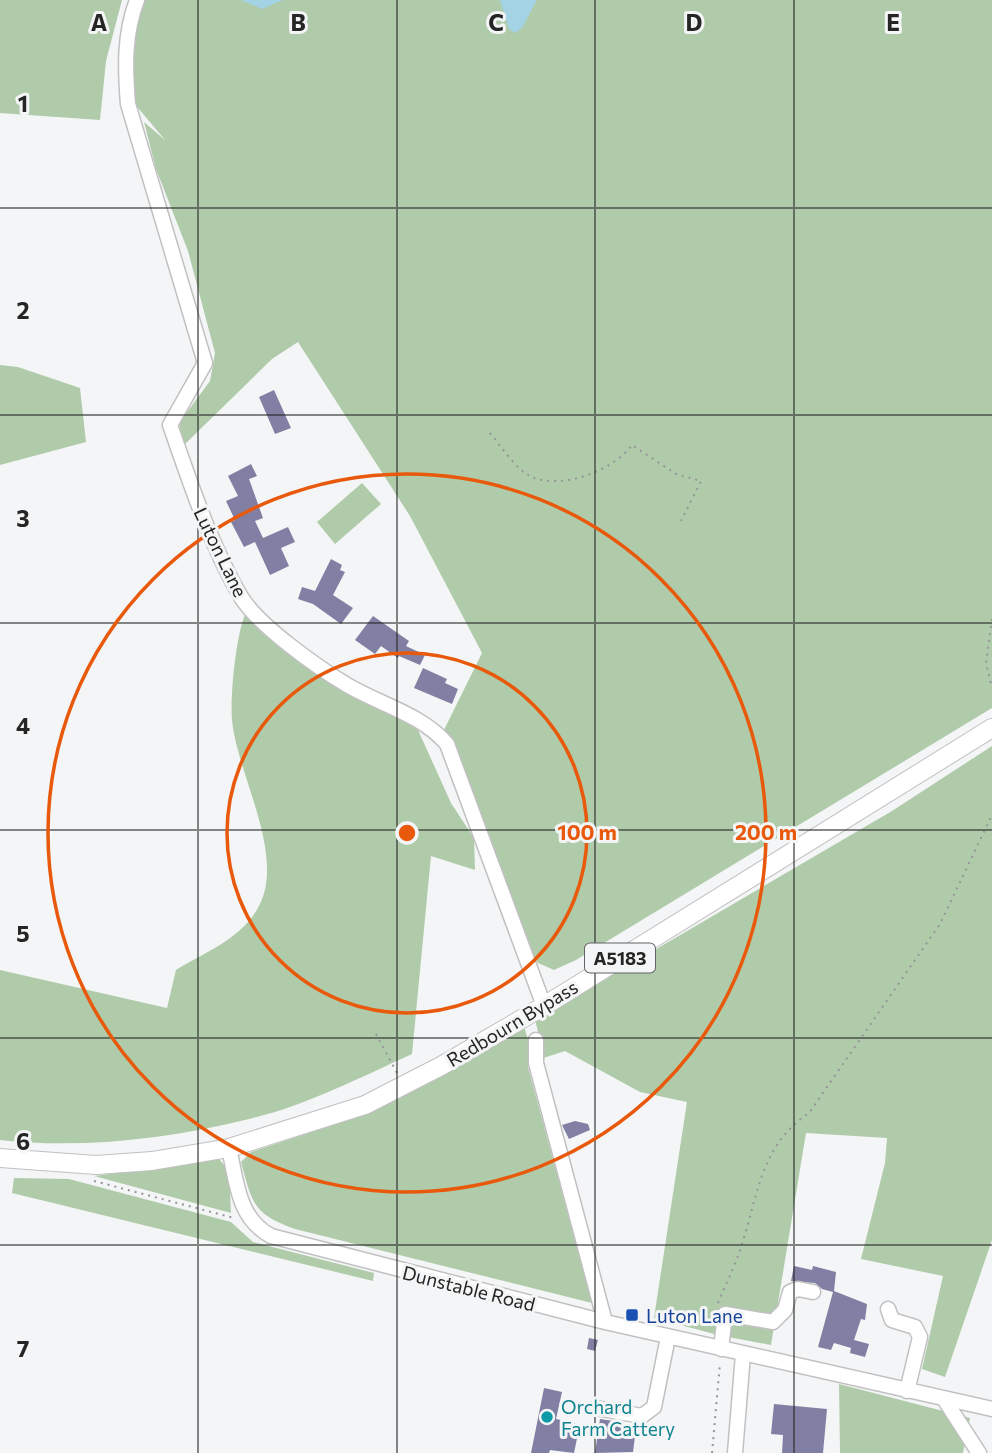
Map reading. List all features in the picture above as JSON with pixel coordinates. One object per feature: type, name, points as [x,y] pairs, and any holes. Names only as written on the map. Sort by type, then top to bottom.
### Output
[{"type":"main road","name":"Redbourn Bypass","points":[[229,1149],[352,1110],[404,1085],[544,1006],[992,728]]},
{"type":"main road","name":"A5183","points":[[0,1158],[96,1165],[152,1161],[229,1149]]},
{"type":"street","name":"Luton Lane","points":[[137,0],[130,18],[125,64],[128,104],[205,363],[170,425],[195,498],[242,598],[265,625],[346,685],[432,727],[447,744],[544,1006]]},
{"type":"street","points":[[536,1041],[536,1063],[604,1322]]},
{"type":"street","points":[[229,1149],[248,1218]]},
{"type":"street","name":"Dunstable Road","points":[[248,1218],[256,1228],[271,1236],[604,1322],[992,1409]]},
{"type":"street","points":[[722,1349],[725,1314],[774,1322],[785,1311],[790,1292],[798,1289],[813,1292]]},
{"type":"street","points":[[888,1309],[892,1320],[915,1327],[920,1337],[907,1391]]},
{"type":"street","points":[[596,1408],[642,1416],[654,1407],[668,1337]]},
{"type":"street","points":[[735,1453],[743,1354]]},
{"type":"street","points":[[944,1399],[979,1453]]},
{"type":"path","points":[[490,433],[531,477],[544,479],[585,476],[612,466],[632,446],[676,474],[701,481],[681,521]]},
{"type":"path","points":[[992,619],[986,663],[992,688]]},
{"type":"path","points":[[718,1305],[739,1253],[752,1203],[775,1144],[790,1126],[809,1113],[940,924],[992,816]]},
{"type":"path","points":[[376,1034],[404,1085]]},
{"type":"path","points":[[94,1181],[237,1219],[248,1218]]},
{"type":"path","points":[[712,1453],[722,1349]]},
{"type":"green space","points":[[0,0],[122,0],[106,61],[100,120],[0,113]]},
{"type":"green space","points":[[143,0],[992,0],[992,708],[576,960],[554,970],[538,963],[530,950],[511,894],[441,736],[482,653],[410,516],[298,342],[272,359],[183,446],[179,423],[210,381],[215,353],[188,251],[156,169],[144,122],[165,140],[133,102],[133,39]]},
{"type":"green space","points":[[0,365],[18,367],[80,388],[86,442],[0,465]]},
{"type":"green space","points":[[362,483],[381,504],[335,544],[317,522]]},
{"type":"green space","points":[[245,615],[319,672],[418,730],[451,803],[474,838],[475,870],[431,856],[412,1054],[291,1107],[219,1126],[157,1137],[94,1143],[0,1140],[0,970],[167,1008],[176,970],[233,936],[259,906],[266,886],[264,839],[232,720],[234,666]]},
{"type":"green space","points":[[992,746],[992,1240],[945,1377],[922,1369],[943,1276],[861,1259],[885,1163],[887,1138],[806,1133],[771,1345],[718,1335],[654,1318],[687,1102],[640,1092],[565,1051],[540,1059],[540,1039],[535,1020],[892,811]]},
{"type":"green space","points":[[524,1027],[529,1042],[528,1067],[592,1303],[295,1229],[270,1218],[256,1205],[241,1162],[251,1152],[360,1116],[409,1093]]},
{"type":"green space","points":[[219,1159],[229,1171],[231,1213],[94,1176]]},
{"type":"green space","points":[[14,1178],[69,1179],[231,1222],[253,1242],[374,1273],[373,1281],[12,1193]]},
{"type":"green space","points":[[839,1384],[970,1418],[963,1453],[840,1453]]},
{"type":"water","points":[[241,0],[283,0],[262,9]]},
{"type":"water","points":[[500,0],[537,0],[522,28],[515,33],[509,29]]},
{"type":"building","points":[[274,390],[291,428],[275,434],[259,397]]},
{"type":"building","points":[[251,464],[257,476],[249,479],[263,518],[255,521],[263,538],[288,527],[295,542],[281,548],[289,566],[270,575],[255,542],[244,547],[231,522],[235,520],[226,501],[238,496],[228,476]]},
{"type":"building","points":[[331,559],[342,565],[340,570],[345,572],[333,595],[353,608],[341,624],[313,604],[298,599],[302,587],[315,591]]},
{"type":"building","points":[[373,616],[409,641],[406,646],[425,655],[420,665],[399,656],[398,658],[381,646],[375,654],[355,640]]},
{"type":"building","points":[[423,668],[447,679],[445,683],[458,689],[452,704],[414,688]]},
{"type":"building","points":[[575,1121],[588,1124],[590,1130],[569,1139],[562,1125]]},
{"type":"building","points":[[794,1266],[812,1270],[813,1266],[836,1272],[834,1291],[867,1304],[865,1320],[861,1319],[854,1340],[869,1344],[865,1357],[850,1353],[851,1348],[834,1343],[831,1350],[818,1347],[833,1292],[822,1289],[815,1283],[791,1281]]},
{"type":"building","points":[[589,1338],[598,1340],[595,1351],[587,1349]]},
{"type":"building","points":[[544,1388],[562,1392],[556,1419],[580,1424],[574,1453],[550,1450],[549,1453],[531,1453]]},
{"type":"building","points":[[774,1404],[827,1409],[823,1453],[782,1453],[783,1435],[771,1434]]},
{"type":"building","points":[[600,1419],[620,1422],[619,1427],[636,1429],[633,1452],[595,1453]]},
{"type":"place","name":"Luton Lane","points":[[632,1315]]},
{"type":"place","name":"Orchard Farm Cattery","points":[[547,1417]]}]
